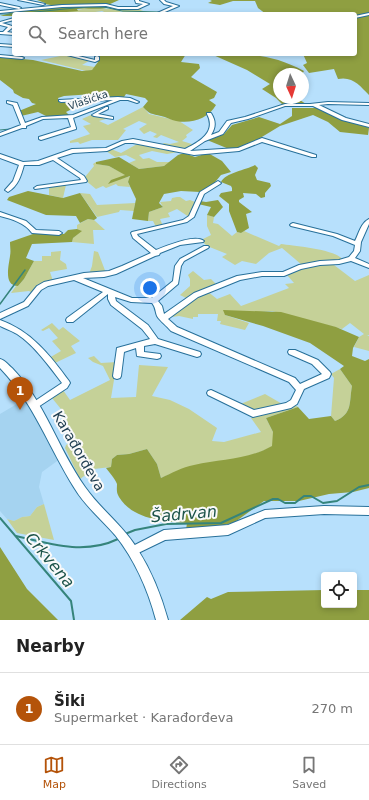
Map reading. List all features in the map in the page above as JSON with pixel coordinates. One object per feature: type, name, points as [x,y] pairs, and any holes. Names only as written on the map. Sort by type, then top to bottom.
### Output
[{"type":"main road","name":"Karađorđeva","points":[[0,362],[20,382],[35,405],[83,492],[122,536],[132,551],[152,587],[162,620]]},
{"type":"street","points":[[20,0],[56,6]]},
{"type":"street","points":[[0,12],[56,6],[106,5],[116,8],[136,8],[147,4],[137,2],[138,0]]},
{"type":"street","points":[[162,0],[165,3],[177,5],[163,12]]},
{"type":"street","points":[[0,4],[29,10]]},
{"type":"street","points":[[357,17],[369,14]]},
{"type":"street","points":[[0,24],[12,20]]},
{"type":"street","points":[[0,24],[12,27],[2,33]]},
{"type":"street","points":[[2,33],[12,34]]},
{"type":"street","points":[[0,45],[12,46]]},
{"type":"street","points":[[0,56],[22,58]]},
{"type":"street","points":[[74,56],[95,61],[97,60],[97,57]]},
{"type":"street","points":[[62,100],[88,98],[121,99]]},
{"type":"street","name":"Vlašićka","points":[[0,135],[44,118],[70,117],[121,99],[137,102]]},
{"type":"street","points":[[9,102],[15,104],[24,127]]},
{"type":"street","points":[[110,103],[112,105],[94,115],[111,118]]},
{"type":"street","points":[[184,151],[194,147],[206,139],[222,133],[232,120],[246,118],[278,109],[285,105],[314,105],[328,103],[369,104]]},
{"type":"street","points":[[314,105],[344,119],[369,126]]},
{"type":"street","points":[[206,139],[212,129],[213,122],[209,114]]},
{"type":"street","points":[[41,138],[74,128],[70,117]]},
{"type":"street","points":[[0,156],[22,164],[39,163],[55,159],[72,151],[107,149],[131,141],[191,153],[239,149],[262,140],[314,156]]},
{"type":"street","points":[[37,188],[84,181],[82,177],[55,159]]},
{"type":"street","points":[[8,190],[18,178],[18,170],[22,164]]},
{"type":"street","points":[[156,254],[135,237],[134,233],[185,221],[191,217],[202,193],[218,183]]},
{"type":"street","points":[[0,214],[17,220],[36,232],[59,233]]},
{"type":"street","points":[[163,319],[196,295],[231,281],[257,275],[284,274],[299,267],[351,259],[358,251],[357,244],[364,225],[369,221]]},
{"type":"street","points":[[293,225],[335,235],[357,244]]},
{"type":"street","points":[[0,316],[28,302],[43,285],[82,275],[114,272],[181,243],[201,241]]},
{"type":"street","points":[[154,301],[176,282],[179,264],[182,260],[206,247]]},
{"type":"street","points":[[351,259],[369,266]]},
{"type":"street","points":[[74,278],[131,300],[154,301],[159,306],[163,319],[172,328],[276,372],[292,380],[299,388]]},
{"type":"street","points":[[70,320],[110,292]]},
{"type":"street","points":[[110,292],[113,303],[145,327],[155,341]]},
{"type":"street","points":[[0,323],[16,330],[26,338],[58,371],[66,383],[64,386],[35,405]]},
{"type":"street","points":[[117,376],[120,350],[140,344],[155,341],[197,354]]},
{"type":"street","points":[[140,344],[140,354],[157,356]]},
{"type":"street","points":[[292,352],[315,362],[327,374],[326,376],[299,388]]},
{"type":"street","points":[[211,392],[253,414],[288,406],[296,400],[299,388]]},
{"type":"street","points":[[132,551],[164,535],[228,530],[265,514],[324,510],[369,511]]},
{"type":"shaded area","points":[[27,398],[60,459],[42,472],[39,487],[44,504],[37,507],[30,516],[22,517],[14,521],[7,519],[0,511],[0,414]]},
{"type":"green space","points":[[37,0],[119,0],[108,5],[56,6],[45,4]]},
{"type":"green space","points":[[210,0],[369,0],[369,95],[356,82],[343,78],[338,79],[334,69],[309,73],[309,68],[305,68],[303,65],[307,63],[304,56],[357,56],[357,12],[263,12],[258,8],[255,1],[233,1],[220,5],[208,3],[212,1]]},
{"type":"green space","points":[[105,6],[140,8],[142,9],[140,10],[147,12],[53,12],[88,8],[116,9]]},
{"type":"green space","points":[[60,7],[109,7],[101,9],[77,9],[78,11],[67,12],[14,12]]},
{"type":"green space","points":[[12,12],[12,16],[0,16]]},
{"type":"green space","points":[[60,56],[69,56],[89,61],[82,65],[95,67],[92,70],[86,71],[41,60]]},
{"type":"green space","points":[[98,56],[185,56],[181,62],[199,64],[200,68],[191,77],[217,92],[214,98],[209,100],[216,105],[213,110],[204,117],[193,121],[182,122],[174,121],[149,112],[143,107],[148,101],[145,98],[126,94],[124,97],[94,97],[93,94],[64,96],[58,98],[60,103],[78,99],[80,105],[66,112],[70,116],[46,116],[38,112],[21,116],[19,111],[36,104],[32,103],[29,99],[23,98],[14,93],[13,90],[0,80],[0,57],[33,60],[82,71],[92,70],[98,62]]},
{"type":"green space","points":[[216,56],[259,56],[281,61],[298,68],[273,68],[273,96],[262,89],[270,84],[247,70]]},
{"type":"green space","points":[[282,104],[306,104],[283,105]]},
{"type":"green space","points":[[143,107],[149,114],[179,121],[193,130],[186,135],[187,137],[182,141],[195,145],[183,150],[161,146],[164,143],[170,144],[179,142],[161,135],[157,138],[153,137],[157,134],[150,131],[144,134],[139,129],[147,124],[139,121],[123,129],[126,130],[118,140],[92,140],[80,144],[78,142],[70,143],[70,141],[90,134],[83,126],[91,124],[82,119],[93,114],[95,116],[109,118],[99,121],[108,125]]},
{"type":"green space","points":[[292,108],[318,108],[338,116],[345,121],[369,128],[368,135],[340,132],[328,122],[313,115],[280,126],[247,146],[239,149],[229,149],[207,140],[224,134],[232,125],[259,117],[280,124],[292,116]]},
{"type":"green space","points":[[139,143],[178,152],[167,154],[152,151],[139,155],[143,159],[149,158],[157,162],[170,162],[164,166],[139,169],[129,163],[136,160],[126,155],[115,157],[106,151],[111,149],[121,153]]},
{"type":"green space","points":[[184,153],[195,157],[208,153],[222,161],[231,172],[221,175],[211,187],[200,192],[181,191],[164,194],[159,203],[163,207],[149,212],[148,221],[132,219],[136,199],[128,182],[130,176],[108,184],[111,180],[125,175],[109,166],[96,164],[96,162],[119,157],[139,169],[164,166],[178,155]]},
{"type":"green space","points":[[96,162],[97,164],[109,166],[126,175],[109,182],[131,176],[128,182],[130,187],[118,186],[116,184],[106,188],[103,186],[96,189],[85,180],[85,177],[94,166],[93,164]]},
{"type":"green space","points":[[255,165],[258,168],[255,175],[257,180],[270,183],[271,186],[265,193],[265,197],[261,198],[256,194],[243,193],[244,197],[239,200],[239,202],[252,212],[246,214],[249,228],[241,233],[237,232],[229,211],[229,204],[219,196],[221,193],[232,191],[232,188],[231,186],[221,182],[231,174]]},
{"type":"green space","points":[[66,185],[63,198],[49,195],[49,186]]},
{"type":"green space","points":[[28,191],[63,198],[80,193],[97,218],[94,220],[88,219],[80,223],[76,216],[46,215],[7,200],[9,197]]},
{"type":"green space","points":[[80,193],[90,194],[97,205],[135,203],[134,211],[120,210],[119,212],[97,217]]},
{"type":"green space","points":[[180,197],[186,201],[190,200],[195,202],[189,217],[177,209],[168,213],[170,217],[160,219],[163,226],[156,227],[153,221],[148,221],[149,212],[163,207],[160,202],[171,201],[172,198]]},
{"type":"green space","points":[[218,200],[223,207],[214,217],[207,215],[211,207],[198,204],[200,201],[206,202]]},
{"type":"green space","points":[[207,215],[214,217],[213,223],[218,224],[232,236],[237,232],[241,233],[244,231],[279,246],[281,244],[324,251],[339,256],[343,260],[302,265],[282,248],[269,253],[256,264],[242,261],[235,265],[222,257],[227,254],[207,246],[201,240],[211,235],[207,226]]},
{"type":"green space","points":[[88,219],[94,220],[105,230],[93,230],[94,244],[72,242],[73,238],[81,231],[77,229],[77,225]]},
{"type":"green space","points":[[77,229],[82,231],[73,238],[72,242],[32,244],[26,258],[34,261],[24,279],[18,286],[10,283],[8,269],[10,242],[33,234],[64,234],[68,230]]},
{"type":"green space","points":[[61,251],[60,260],[66,264],[67,269],[50,272],[53,281],[34,294],[29,291],[11,293],[24,279],[34,261],[42,261],[42,256],[51,256],[51,252]]},
{"type":"green space","points":[[94,251],[98,252],[106,273],[89,274],[92,266]]},
{"type":"green space","points":[[322,264],[334,265],[355,281],[369,275],[369,335],[367,335],[369,336],[369,351],[354,347],[359,337],[364,334],[350,323],[342,329],[272,311],[225,315],[249,323],[245,330],[220,324],[221,321],[217,321],[218,314],[198,314],[198,317],[193,317],[193,319],[179,316],[172,317],[180,308],[207,291],[217,299],[230,294],[241,306],[289,288],[285,284],[294,283],[287,275],[297,269]]},
{"type":"green space","points":[[193,271],[204,280],[211,279],[216,284],[188,299],[180,295],[190,286],[190,279],[188,275]]},
{"type":"green space","points":[[223,310],[281,312],[336,327],[359,337],[353,348],[352,356],[365,361],[369,359],[369,488],[353,492],[329,494],[299,501],[264,501],[235,522],[217,527],[186,530],[187,523],[168,522],[149,518],[140,515],[125,504],[118,495],[116,482],[106,468],[111,467],[112,459],[117,455],[129,454],[147,449],[157,464],[161,478],[177,470],[190,466],[243,457],[263,451],[272,446],[273,432],[266,418],[298,407],[309,419],[331,416],[335,421],[345,415],[349,407],[352,386],[340,369],[344,366],[310,343],[263,326],[225,315]]},
{"type":"green space","points":[[52,323],[59,330],[63,327],[80,341],[71,346],[76,353],[55,363],[49,358],[61,351],[52,341],[58,338],[49,328],[43,331],[41,330]]},
{"type":"green space","points":[[94,356],[101,363],[117,362],[111,398],[136,397],[139,365],[168,367],[152,396],[170,400],[189,409],[217,428],[212,441],[224,442],[261,432],[251,418],[295,405],[298,407],[266,418],[273,432],[273,446],[246,457],[189,468],[161,478],[157,464],[147,449],[129,454],[117,455],[112,459],[111,467],[94,469],[80,479],[65,448],[66,445],[72,441],[65,414],[52,398],[63,390],[70,400],[110,380],[103,366],[88,358]]},
{"type":"green space","points":[[340,369],[352,386],[349,407],[345,415],[335,421],[331,416],[334,378],[331,374]]},
{"type":"green space","points":[[265,394],[284,405],[254,411],[238,405]]},
{"type":"green space","points":[[44,504],[54,540],[17,533],[7,519],[14,521],[22,517],[30,516],[37,507]]},
{"type":"green space","points":[[0,547],[27,589],[58,620],[0,620]]},
{"type":"green space","points":[[321,590],[321,608],[357,608],[357,590],[369,590],[369,620],[180,620],[207,597],[211,599],[228,592]]},
{"type":"waterway","points":[[35,12],[84,7],[104,7],[122,11],[159,12]]},
{"type":"waterway","points":[[0,14],[12,14]]},
{"type":"waterway","points":[[0,130],[10,129]]},
{"type":"waterway","points":[[0,304],[25,270]]},
{"type":"waterway","name":"Šadrvan","points":[[125,534],[135,530],[166,524],[221,523],[273,499],[278,499],[285,503],[295,503],[304,496],[311,496],[323,503],[337,501],[359,487],[369,485]]},
{"type":"waterway","name":"Crkvena","points":[[0,518],[71,601],[74,620]]},
{"type":"waterway","name":"Šadrvan","points":[[16,536],[55,545],[80,547],[106,544],[118,539]]},
{"type":"place","name":"Šiki","points":[[20,410]]}]
